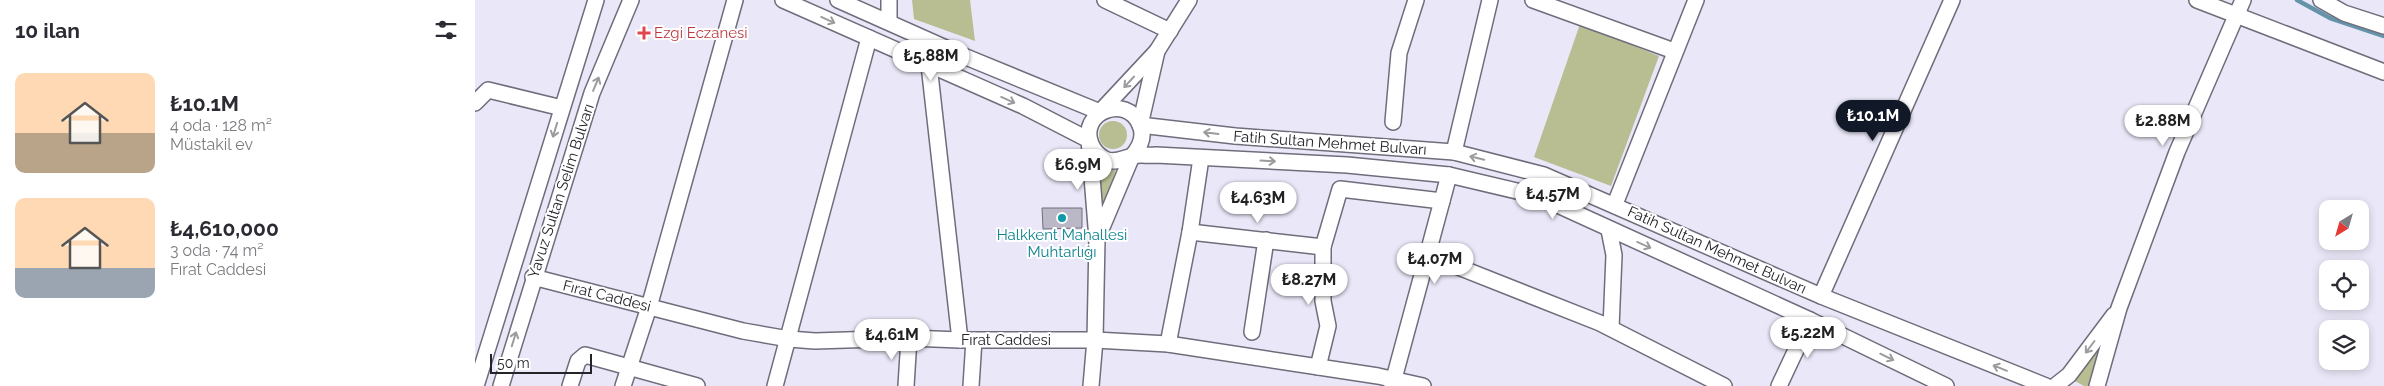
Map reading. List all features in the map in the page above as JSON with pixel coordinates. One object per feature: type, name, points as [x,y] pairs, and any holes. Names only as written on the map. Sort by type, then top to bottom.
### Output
[{"type":"street","name":"Yavuz Sultan Selim Bulvarı","points":[[476,386],[596,0]]},
{"type":"street","name":"Yavuz Sultan Selim Bulvarı","points":[[501,386],[533,277],[592,93],[631,0]]},
{"type":"street","points":[[623,386],[649,307],[735,0]]},
{"type":"street","points":[[783,0],[1023,106],[1089,140],[1093,148],[1106,160],[1124,160],[1132,156]]},
{"type":"street","points":[[838,0],[1100,112],[1108,109],[1123,109],[1130,112],[1140,124]]},
{"type":"street","points":[[889,0],[889,22]]},
{"type":"street","points":[[1105,0],[1171,31]]},
{"type":"street","points":[[1091,386],[1095,340],[1097,239],[1089,140],[1091,124],[1157,51],[1189,0]]},
{"type":"street","points":[[1393,122],[1399,52],[1416,0]]},
{"type":"street","points":[[1454,152],[1490,0]]},
{"type":"street","points":[[1533,0],[1568,7],[1674,51]]},
{"type":"street","points":[[1615,204],[1674,51],[1696,0]]},
{"type":"street","points":[[1821,296],[1952,0]]},
{"type":"street","points":[[2197,0],[2384,72]]},
{"type":"street","points":[[2235,0],[2237,16]]},
{"type":"street","points":[[2097,386],[2119,308],[2177,152],[2243,0]]},
{"type":"street","points":[[2321,0],[2344,13],[2384,26]]},
{"type":"street","points":[[775,386],[789,340],[869,38]]},
{"type":"street","points":[[1097,239],[1132,156],[1140,145],[1142,138],[1140,124],[1157,51]]},
{"type":"street","points":[[929,65],[967,340],[971,386]]},
{"type":"street","points":[[475,103],[488,90],[562,108]]},
{"type":"street","name":"Fatih Sultan Mehmet Bulvarı","points":[[1140,124],[1235,136],[1454,152],[1544,175],[1615,204],[1821,296],[2046,386]]},
{"type":"street","name":"Fatih Sultan Mehmet Bulvarı","points":[[1132,156],[1347,164],[1449,175],[1538,196],[1810,320],[1946,386]]},
{"type":"street","points":[[1168,344],[1190,232],[1201,158]]},
{"type":"street","points":[[1393,383],[1449,175]]},
{"type":"street","points":[[1318,367],[1328,326],[1323,301],[1323,247],[1340,189],[1442,201]]},
{"type":"street","points":[[1609,230],[1614,255],[1611,328]]},
{"type":"street","points":[[1190,232],[1323,247]]},
{"type":"street","points":[[1253,332],[1266,240]]},
{"type":"street","points":[[1428,255],[1611,328],[1723,386]]},
{"type":"street","name":"Fırat Caddesi","points":[[533,277],[703,319],[743,331],[789,340],[815,342],[909,338],[1095,340],[1168,344],[1318,367],[1393,383],[1423,386]]},
{"type":"street","points":[[2055,386],[2069,375],[2119,308]]},
{"type":"street","points":[[1779,386],[1810,320]]},
{"type":"street","points":[[906,386],[909,338]]},
{"type":"street","points":[[570,386],[578,361],[585,355],[697,386]]},
{"type":"green space","points":[[912,0],[970,0],[975,41],[914,19]]},
{"type":"green space","points":[[1580,24],[1659,56],[1611,186],[1534,157]]},
{"type":"green space","points":[[1113,121],[1123,125],[1127,135],[1123,145],[1113,149],[1103,145],[1099,135],[1103,125]]},
{"type":"green space","points":[[1100,164],[1117,166],[1100,219]]},
{"type":"green space","points":[[2103,337],[2089,386],[2084,386],[2075,381]]},
{"type":"building","name":"Halkkent Mahallesi Muhtarlığı","points":[[1042,208],[1082,208],[1082,228],[1043,229]]},
{"type":"waterway","points":[[2297,0],[2330,18],[2384,36]]},
{"type":"place","name":"Ezgi Eczanesi","points":[[644,33]]},
{"type":"place","name":"Halkkent Mahallesi Muhtarlığı","points":[[1062,218]]}]
